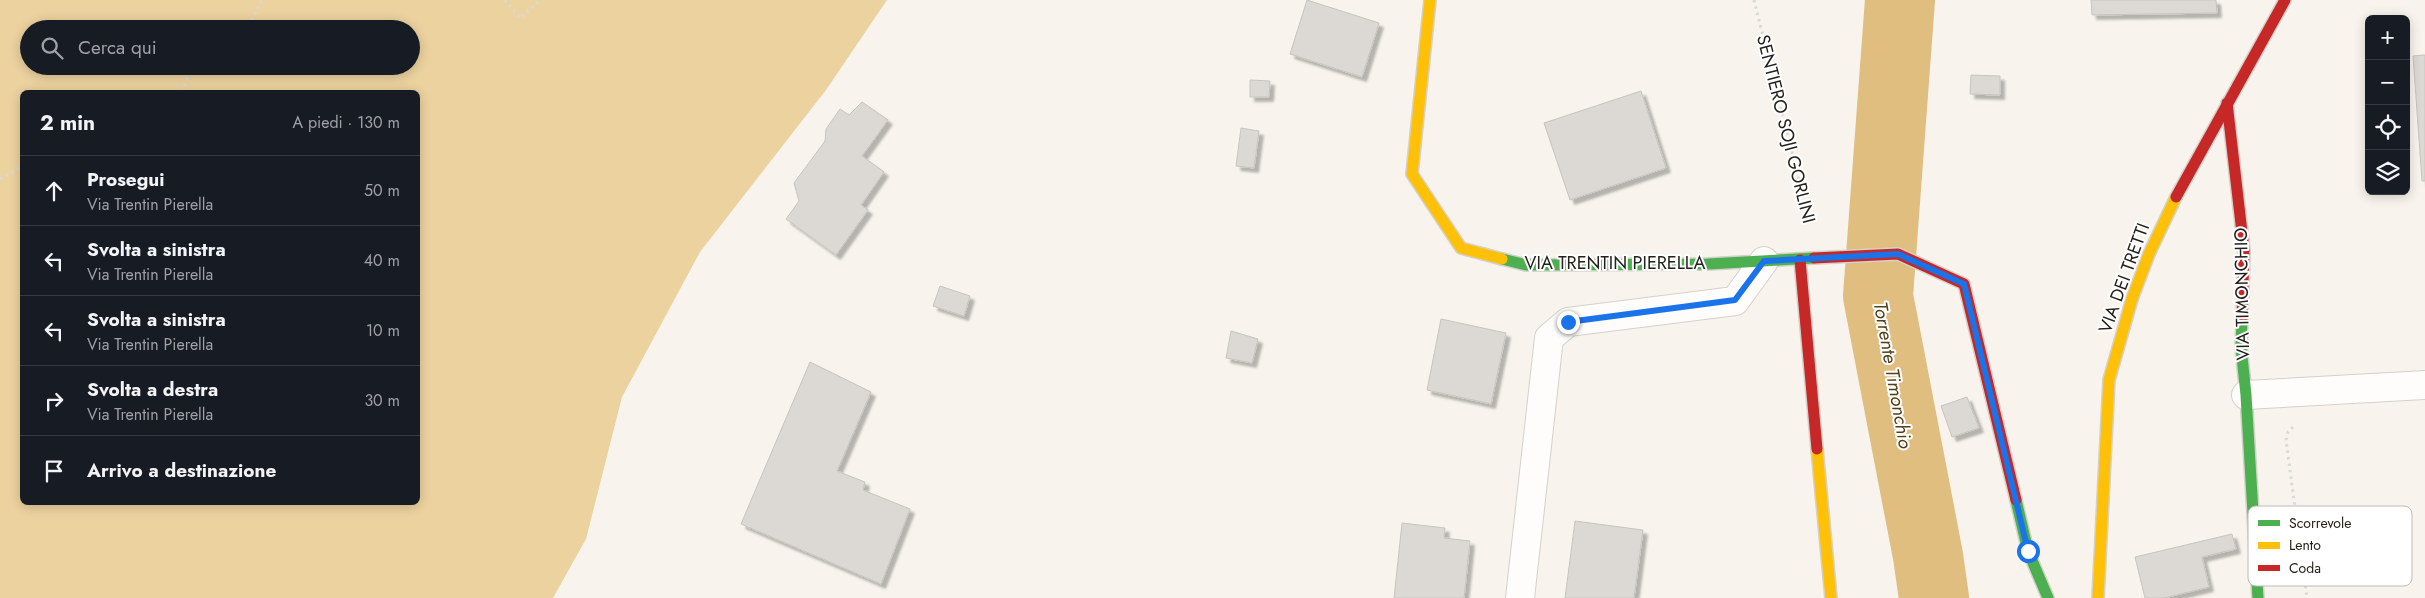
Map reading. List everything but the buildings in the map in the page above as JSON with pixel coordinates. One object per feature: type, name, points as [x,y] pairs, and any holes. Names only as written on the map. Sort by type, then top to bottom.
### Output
[{"type":"street","name":"VIA TRENTIN PIERELLA","points":[[1430,0],[1412,174],[1461,248],[1526,265],[1800,260],[1898,254],[1964,284],[2028,551],[2048,598]]},
{"type":"street","name":"VIA DEI TRETTI","points":[[2098,598],[2109,380],[2120,339],[2149,254],[2171,205],[2285,0]]},
{"type":"street","name":"VIA TIMONCHIO","points":[[2227,103],[2244,250],[2241,347],[2246,395],[2251,506]]},
{"type":"street","points":[[1800,260],[1831,598]]},
{"type":"street","points":[[1520,598],[1549,338],[1568,322],[1735,300],[1764,261]]},
{"type":"street","points":[[2246,395],[2425,385]]},
{"type":"path","points":[[252,20],[262,0]]},
{"type":"path","points":[[505,0],[520,18],[540,0]]},
{"type":"path","name":"SENTIERO SOJI GORLINI","points":[[1754,0],[1818,259]]},
{"type":"path","points":[[183,90],[189,75]]},
{"type":"path","points":[[0,179],[20,167]]},
{"type":"path","points":[[2295,506],[2286,440],[2288,432],[2296,426]]},
{"type":"shaded area","points":[[0,0],[887,0],[826,90],[700,252],[622,397],[586,539],[553,598],[0,598]]},
{"type":"waterway","name":"Torrente Timonchio","points":[[1900,0],[1878,296],[1928,556],[1934,598]]},
{"type":"traffic: fast","points":[[1502,259],[1526,265],[1708,264],[1814,258]]},
{"type":"traffic: fast","points":[[2242,320],[2241,347],[2246,395],[2253,506]]},
{"type":"traffic: fast","points":[[2016,500],[2028,551],[2048,598]]},
{"type":"traffic: fast","points":[[2257,586],[2258,598]]},
{"type":"traffic: slow","points":[[1430,0],[1412,174],[1461,248],[1502,259]]},
{"type":"traffic: slow","points":[[2098,598],[2109,380],[2132,299],[2149,254],[2176,197]]},
{"type":"traffic: slow","points":[[1817,449],[1831,598]]},
{"type":"traffic: jam","points":[[2176,197],[2285,0]]},
{"type":"traffic: jam","points":[[2227,103],[2244,250],[2242,320]]},
{"type":"traffic: jam","points":[[1814,258],[1898,254],[1964,284],[2016,500]]},
{"type":"traffic: jam","points":[[1800,260],[1817,449]]},
{"type":"route","points":[[1568,322],[1735,300],[1764,261],[1898,254],[1964,284],[2028,551]]}]
